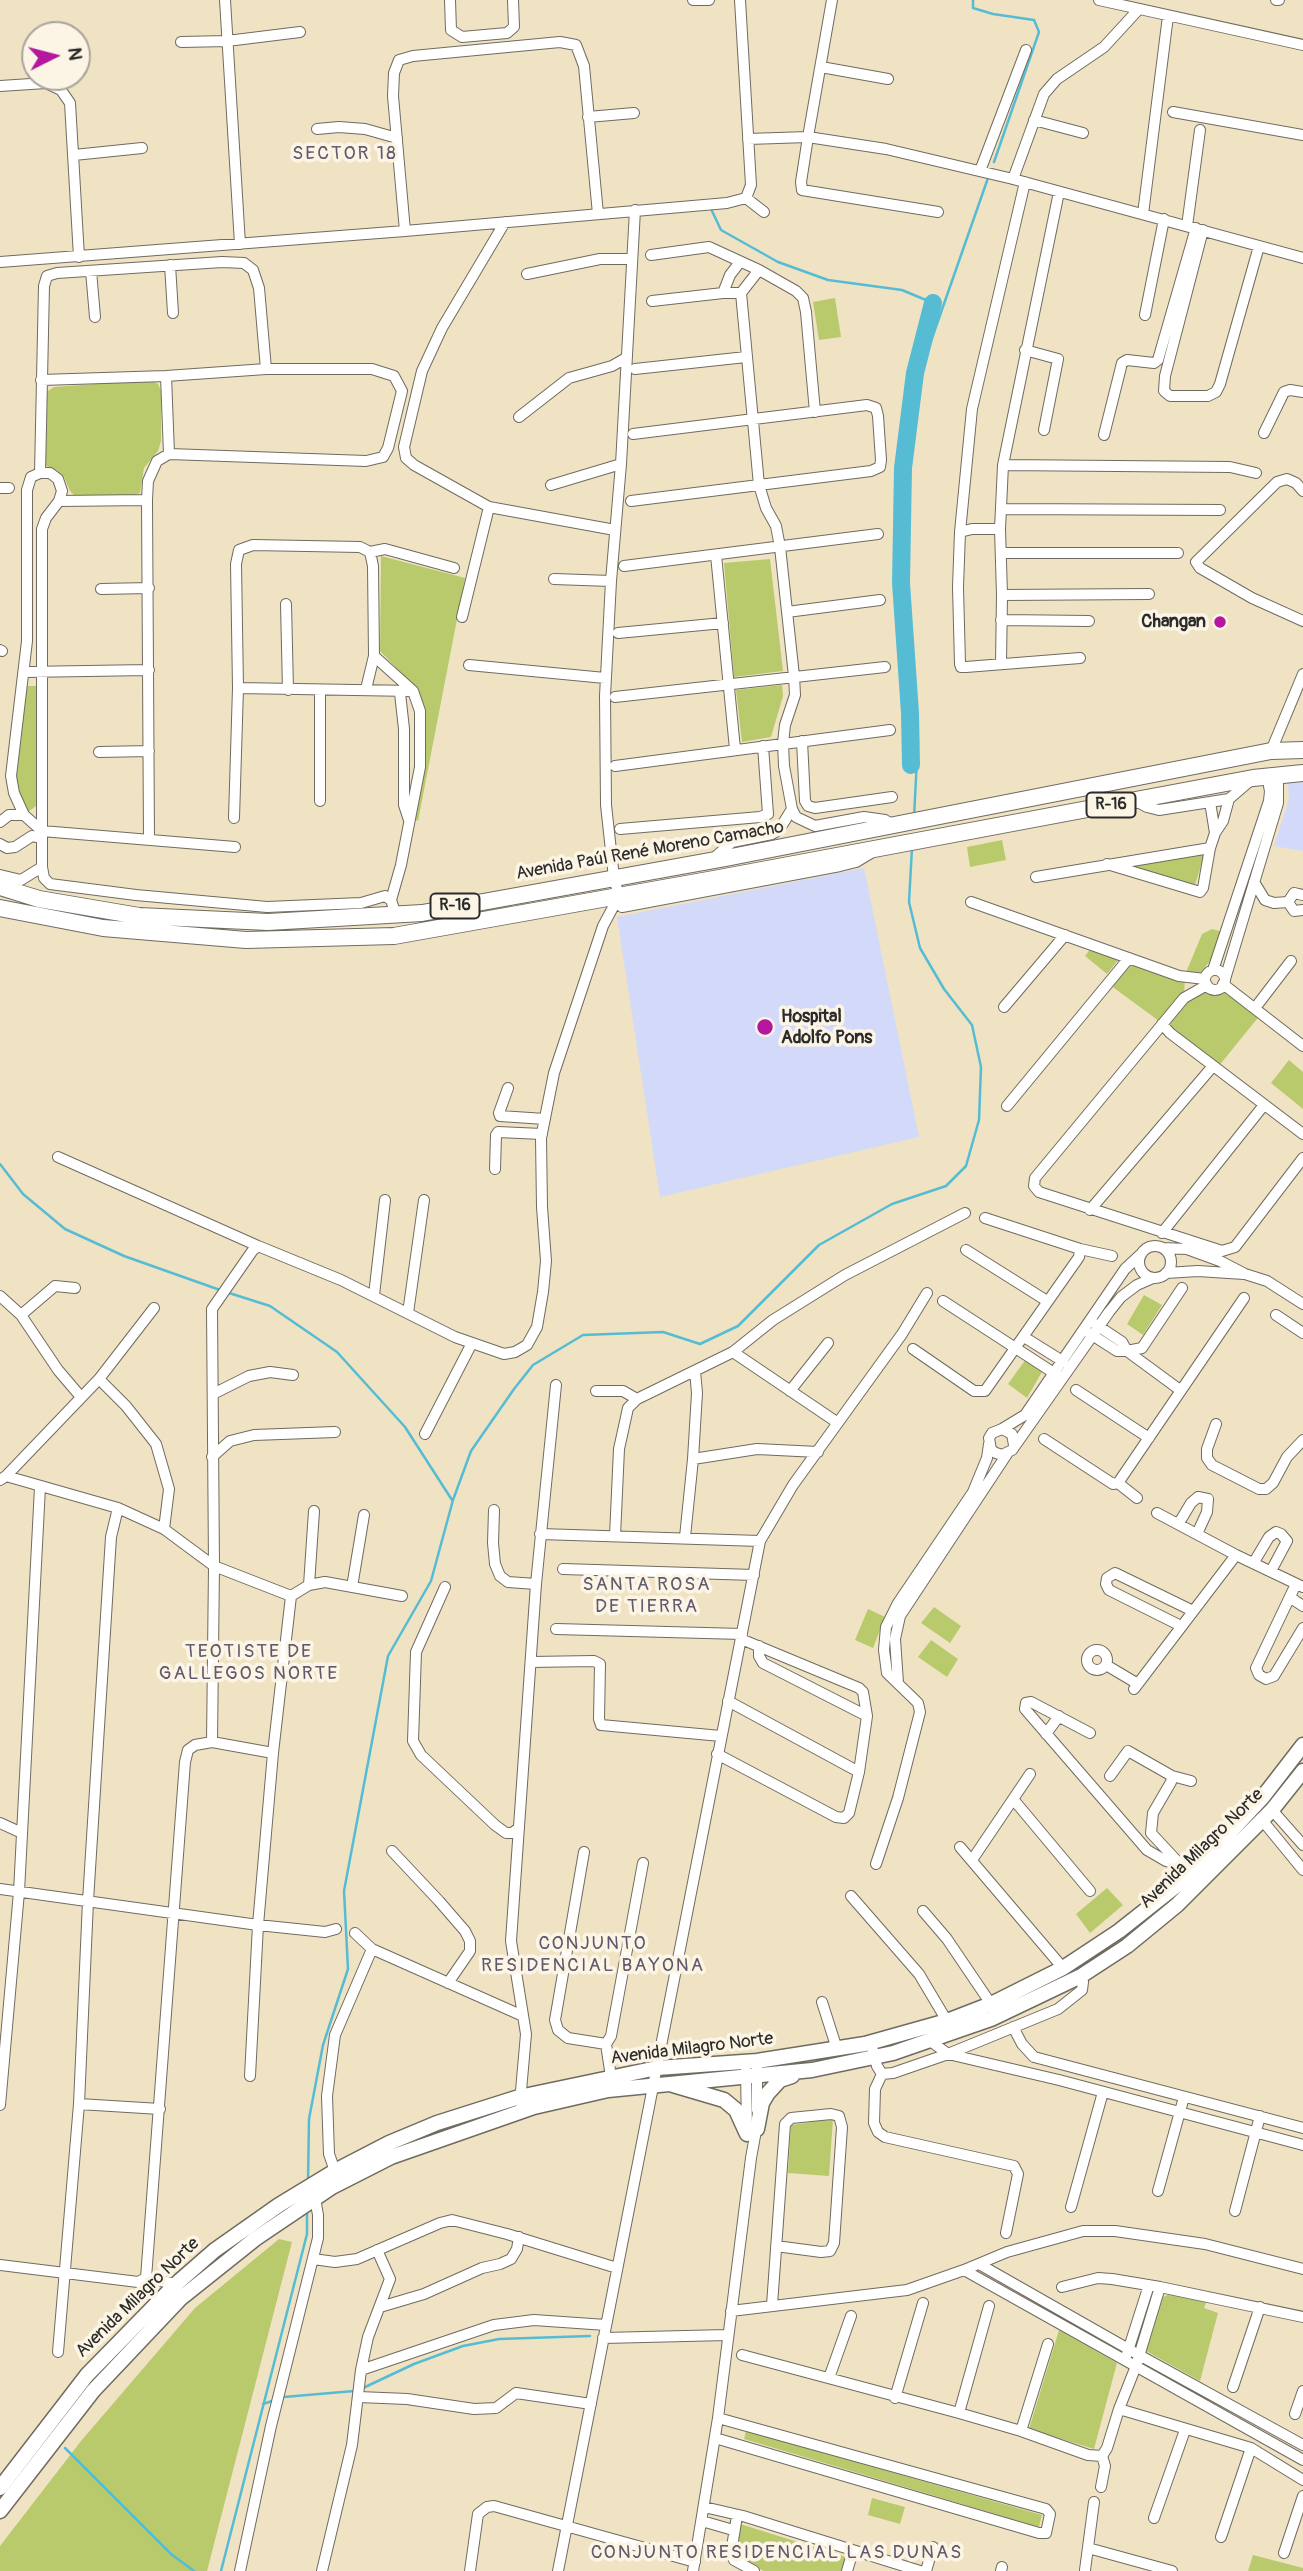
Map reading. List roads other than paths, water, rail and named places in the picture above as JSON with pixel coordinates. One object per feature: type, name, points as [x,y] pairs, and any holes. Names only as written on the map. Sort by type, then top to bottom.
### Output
[{"type":"main road","name":"Avenida Paúl René Moreno Camacho","points":[[12,886],[40,899],[139,916],[267,914],[393,907],[422,913],[711,860],[1271,751],[1303,750]]},
{"type":"main road","name":"R-16","points":[[0,908],[103,928],[246,940],[394,936],[1266,776],[1303,773]]},
{"type":"main road","name":"Avenida Milagro Norte","points":[[0,2511],[93,2391],[181,2298],[255,2239],[332,2187],[391,2157],[520,2104],[751,2069],[871,2043],[947,2021],[991,2004],[1063,1968],[1119,1931],[1190,1875],[1254,1807],[1303,1745]]},
{"type":"main road","name":"Avenida Milagro Norte","points":[[0,2488],[87,2375],[176,2284],[226,2242],[335,2171],[388,2143],[437,2123],[520,2104],[611,2077],[657,2068],[812,2070],[875,2057],[991,2019],[1081,1976],[1127,1946],[1177,1905],[1267,1815],[1303,1771]]},
{"type":"main road","points":[[752,2132],[762,2103],[780,2080],[812,2070]]},
{"type":"main road","points":[[661,2084],[724,2100],[736,2110],[752,2132]]},
{"type":"street","points":[[225,0],[240,244]]},
{"type":"street","points":[[450,0],[451,30],[462,37],[507,33],[514,27],[513,0]]},
{"type":"street","points":[[693,1],[709,0]]},
{"type":"street","points":[[740,0],[751,185],[746,198]]},
{"type":"street","points":[[832,0],[808,137],[802,190],[938,212]]},
{"type":"street","points":[[1099,0],[1303,45]]},
{"type":"street","points":[[1013,179],[1044,94],[1057,79],[1104,47],[1138,10]]},
{"type":"street","points":[[1143,214],[1168,16]]},
{"type":"street","points":[[181,42],[228,41],[300,32]]},
{"type":"street","points":[[405,231],[393,96],[394,73],[399,60],[413,56],[560,42],[576,46],[584,66],[597,214]]},
{"type":"street","points":[[980,171],[1026,50]]},
{"type":"street","points":[[821,67],[888,79]]},
{"type":"street","points":[[0,86],[46,83],[61,90],[70,103],[79,257]]},
{"type":"street","points":[[1173,112],[1303,135]]},
{"type":"street","points":[[588,117],[634,113]]},
{"type":"street","points":[[1034,120],[1083,133]]},
{"type":"street","points":[[317,128],[365,130],[397,138]]},
{"type":"street","points":[[1200,130],[1195,228],[1165,376],[1164,391],[1170,396],[1208,396],[1216,392],[1259,246]]},
{"type":"street","points":[[748,139],[808,137],[886,149],[1025,182],[1303,258]]},
{"type":"street","points":[[74,155],[142,148]]},
{"type":"street","points":[[1025,182],[972,409],[960,532],[960,664],[961,667],[1080,658]]},
{"type":"street","points":[[1001,664],[1000,529],[1003,464],[1059,192]]},
{"type":"street","points":[[0,262],[405,231],[727,203],[746,198]]},
{"type":"street","points":[[746,198],[764,212]]},
{"type":"street","points":[[58,1157],[374,1295],[472,1343],[504,1354],[527,1345],[537,1327],[543,1292],[546,1261],[542,1207],[542,1134],[554,1073],[603,926],[619,896],[614,878],[604,771],[605,678],[621,464],[635,210]]},
{"type":"street","points":[[1145,315],[1164,219]]},
{"type":"street","points":[[505,222],[442,328],[422,371],[404,447],[407,458],[414,465],[489,507],[615,530]]},
{"type":"street","points":[[1104,435],[1122,363],[1127,360],[1154,363],[1158,360],[1195,228]]},
{"type":"street","points":[[651,256],[709,247],[796,291],[803,298],[815,412]]},
{"type":"street","points":[[527,274],[600,259],[632,259]]},
{"type":"street","points":[[723,293],[730,275],[740,262]]},
{"type":"street","points":[[40,472],[44,286],[47,276],[170,265],[244,263],[253,270],[259,288],[266,369]]},
{"type":"street","points":[[170,265],[173,313]]},
{"type":"street","points":[[759,270],[741,293],[759,485],[766,508],[776,526],[788,612],[794,695],[785,724],[783,743],[784,766],[792,809],[796,817],[815,826],[864,817],[907,822]]},
{"type":"street","points":[[91,271],[95,317]]},
{"type":"street","points":[[652,301],[741,293]]},
{"type":"street","points":[[1025,350],[1058,359],[1044,430]]},
{"type":"street","points":[[635,369],[746,357]]},
{"type":"street","points":[[519,417],[569,378],[612,366],[626,358]]},
{"type":"street","points":[[41,380],[166,376],[266,369],[372,369],[394,376],[402,391],[383,457],[366,461],[169,453],[157,461],[148,481],[147,500],[149,839]]},
{"type":"street","points":[[166,376],[169,453]]},
{"type":"street","points":[[1264,433],[1281,396],[1290,390],[1301,391],[1303,378]]},
{"type":"street","points":[[631,501],[871,471],[880,467],[876,408],[867,405],[633,434]]},
{"type":"street","points":[[551,485],[621,464]]},
{"type":"street","points":[[1003,464],[1230,467],[1256,473]]},
{"type":"street","points":[[42,834],[24,815],[14,793],[11,776],[27,641],[27,490],[31,477],[40,472],[50,473],[58,479],[62,491],[59,501],[49,512],[42,528],[44,878],[50,884],[267,914],[268,940]]},
{"type":"street","points":[[1303,491],[1296,482],[1287,479],[1277,482],[1196,562],[1200,568],[1252,598],[1303,621]]},
{"type":"street","points":[[59,501],[147,500]]},
{"type":"street","points":[[462,617],[489,507]]},
{"type":"street","points":[[1002,509],[1220,510]]},
{"type":"street","points":[[960,532],[1000,529]]},
{"type":"street","points":[[624,566],[878,534]]},
{"type":"street","points":[[233,818],[237,688],[236,564],[239,550],[254,545],[360,547],[370,552],[385,550],[454,568]]},
{"type":"street","points":[[366,689],[374,656],[373,566],[370,552]]},
{"type":"street","points":[[1001,553],[1178,553]]},
{"type":"street","points":[[716,555],[735,749]]},
{"type":"street","points":[[554,579],[611,582]]},
{"type":"street","points":[[101,589],[149,588]]},
{"type":"street","points":[[1002,595],[1149,594]]},
{"type":"street","points":[[788,612],[880,600]]},
{"type":"street","points":[[286,604],[288,690]]},
{"type":"street","points":[[1001,620],[1089,621]]},
{"type":"street","points":[[618,634],[723,623]]},
{"type":"street","points":[[374,656],[413,691],[420,711],[420,767],[393,907]]},
{"type":"street","points":[[469,666],[605,678]]},
{"type":"street","points":[[615,697],[885,667]]},
{"type":"street","points":[[25,672],[149,670]]},
{"type":"street","points":[[1271,751],[1303,674]]},
{"type":"street","points":[[237,688],[366,689],[400,693],[413,691]]},
{"type":"street","points":[[320,690],[320,801]]},
{"type":"street","points":[[400,693],[404,729],[404,806],[409,820]]},
{"type":"street","points":[[404,729],[413,728],[421,732]]},
{"type":"street","points":[[615,766],[890,730]]},
{"type":"street","points":[[802,741],[805,801],[808,806],[815,808],[892,797]]},
{"type":"street","points":[[621,829],[760,817],[768,814],[763,746]]},
{"type":"street","points":[[99,752],[149,751]]},
{"type":"street","points":[[971,902],[1179,976],[1206,982],[1217,989],[1224,981],[1269,801],[1270,791],[1266,776],[1230,799],[1159,810],[1135,800]]},
{"type":"street","points":[[1107,864],[1200,892],[1210,848],[1230,799]]},
{"type":"street","points":[[1210,802],[1215,833]]},
{"type":"street","points":[[711,860],[732,842],[779,830],[792,809]]},
{"type":"street","points":[[0,822],[9,815],[24,815]]},
{"type":"street","points":[[0,844],[7,848],[15,847],[32,836],[42,834],[149,839],[235,847]]},
{"type":"street","points":[[1036,877],[1210,848]]},
{"type":"street","points":[[0,875],[12,886],[42,867]]},
{"type":"street","points":[[1249,879],[1265,900],[1274,903],[1289,902]]},
{"type":"street","points":[[1213,970],[1249,879]]},
{"type":"street","points":[[1289,902],[1294,893],[1303,895]]},
{"type":"street","points":[[1289,902],[1294,911],[1303,910]]},
{"type":"street","points":[[1004,1007],[1065,935]]},
{"type":"street","points":[[1007,1106],[1129,958]]},
{"type":"street","points":[[1255,1008],[1291,961]]},
{"type":"street","points":[[1206,982],[1206,974],[1213,970],[1220,971],[1224,981],[1303,1046]]},
{"type":"street","points":[[1206,982],[1184,998],[1161,1024],[1035,1178],[1034,1186],[1039,1192],[1090,1210],[1222,1251],[1235,1247],[1303,1158]]},
{"type":"street","points":[[1161,1024],[1303,1134]]},
{"type":"street","points":[[1090,1210],[1213,1066]]},
{"type":"street","points":[[495,1169],[499,1113],[508,1088]]},
{"type":"street","points":[[1162,1233],[1264,1105]]},
{"type":"street","points":[[500,1116],[545,1119]]},
{"type":"street","points":[[498,1132],[542,1134]]},
{"type":"street","points":[[374,1295],[385,1200]]},
{"type":"street","points":[[408,1313],[424,1200]]},
{"type":"street","points":[[615,1536],[619,1449],[628,1408],[637,1399],[733,1352],[773,1320],[845,1275],[965,1213]]},
{"type":"street","points":[[985,1218],[1080,1249],[1112,1256]]},
{"type":"street","points":[[212,1742],[212,1309],[258,1246]]},
{"type":"street","points":[[1066,1363],[1086,1324],[1125,1269],[1146,1248],[1154,1246],[1186,1249],[1220,1261],[1245,1274],[1267,1281],[1303,1304]]},
{"type":"street","points":[[876,1864],[898,1798],[920,1712],[918,1703],[887,1673],[898,1603],[972,1492],[986,1458],[992,1433],[1025,1415],[1121,1297],[1137,1285],[1166,1273],[1171,1265],[1170,1255],[1163,1248]]},
{"type":"street","points":[[913,1349],[974,1391],[985,1391],[1079,1256],[1080,1249]]},
{"type":"street","points":[[966,1250],[1047,1301]]},
{"type":"street","points":[[1140,1255],[1138,1264],[1142,1273],[1153,1278]]},
{"type":"street","points":[[1166,1273],[1198,1271],[1236,1276],[1245,1274]]},
{"type":"street","points":[[22,1315],[55,1286],[75,1288]]},
{"type":"street","points":[[1127,1351],[1142,1348],[1182,1288]]},
{"type":"street","points":[[558,2571],[617,2268],[661,2084],[657,2068],[760,1541],[793,1485],[902,1334],[927,1293]]},
{"type":"street","points":[[0,1296],[22,1315],[58,1370],[81,1397]]},
{"type":"street","points":[[1044,1439],[1113,1485],[1118,1483],[1244,1298]]},
{"type":"street","points":[[943,1301],[1057,1375]]},
{"type":"street","points":[[3,1478],[99,1379],[154,1308]]},
{"type":"street","points":[[1276,1315],[1303,1333]]},
{"type":"street","points":[[1086,1324],[1122,1342],[1127,1351],[1180,1390]]},
{"type":"street","points":[[1024,1337],[1066,1363]]},
{"type":"street","points":[[425,1434],[472,1343]]},
{"type":"street","points":[[790,1391],[828,1343]]},
{"type":"street","points":[[733,1352],[838,1423]]},
{"type":"street","points":[[685,1537],[697,1393],[695,1371]]},
{"type":"street","points":[[213,1394],[249,1376],[270,1372],[293,1374]]},
{"type":"street","points":[[892,1628],[1014,1445],[1057,1375]]},
{"type":"street","points":[[99,1379],[126,1406],[156,1444],[169,1489],[164,1528]]},
{"type":"street","points":[[520,2104],[526,2034],[511,1941],[540,1534],[556,1385]]},
{"type":"street","points":[[1076,1390],[1149,1438]]},
{"type":"street","points":[[596,1391],[623,1391],[637,1399]]},
{"type":"street","points":[[1216,1424],[1206,1458],[1212,1465],[1259,1489],[1266,1489],[1273,1483],[1287,1457],[1303,1440]]},
{"type":"street","points":[[1002,1429],[1012,1434],[1014,1445]]},
{"type":"street","points":[[212,1457],[230,1441],[254,1435],[335,1432]]},
{"type":"street","points":[[989,1444],[996,1453],[1007,1454]]},
{"type":"street","points":[[693,1459],[758,1449],[818,1452]]},
{"type":"street","points":[[3,1478],[118,1508],[164,1528],[214,1566],[291,1596]]},
{"type":"street","points":[[1118,1483],[1137,1498]]},
{"type":"street","points":[[0,2105],[19,1892],[40,1487]]},
{"type":"street","points":[[1179,1524],[1191,1503],[1198,1497],[1208,1499],[1207,1513],[1197,1534]]},
{"type":"street","points":[[58,2352],[79,2104],[88,1901],[111,1537],[118,1508]]},
{"type":"street","points":[[494,1510],[493,1543],[495,1564],[500,1576],[508,1582],[536,1584]]},
{"type":"street","points":[[309,1585],[314,1511]]},
{"type":"street","points":[[1157,1513],[1300,1586],[1291,1598],[1256,1668],[1259,1675],[1266,1679],[1274,1676],[1303,1628]]},
{"type":"street","points":[[352,1587],[364,1515]]},
{"type":"street","points":[[1254,1562],[1269,1537],[1276,1532],[1281,1534],[1287,1541],[1271,1571]]},
{"type":"street","points":[[540,1534],[760,1541]]},
{"type":"street","points":[[1106,1665],[1136,1686],[1236,1555]]},
{"type":"street","points":[[563,1569],[754,1575]]},
{"type":"street","points":[[1181,1626],[1109,1590],[1105,1584],[1107,1578],[1115,1573],[1193,1611]]},
{"type":"street","points":[[291,1596],[309,1585],[325,1582],[402,1596]]},
{"type":"street","points":[[445,1587],[416,1652],[413,1741],[421,1755],[495,1825],[506,1833],[512,1833],[519,1828]]},
{"type":"street","points":[[250,2076],[258,1924],[273,1753],[291,1596]]},
{"type":"street","points":[[1291,1598],[1303,1606]]},
{"type":"street","points":[[556,1629],[742,1636],[863,1692],[867,1716],[859,1772],[849,1813],[844,1818],[836,1817],[717,1754]]},
{"type":"street","points":[[760,1646],[759,1656],[764,1663],[867,1716]]},
{"type":"street","points":[[531,1662],[594,1661],[600,1664],[599,1719],[601,1725],[606,1727],[721,1736]]},
{"type":"street","points":[[728,1700],[859,1772]]},
{"type":"street","points":[[1090,1733],[1031,1702],[1026,1703],[1025,1709],[1147,1850],[1166,1861],[1178,1864]]},
{"type":"street","points":[[1046,1734],[1059,1716]]},
{"type":"street","points":[[146,2278],[185,1762],[188,1750],[195,1745],[212,1742],[273,1753]]},
{"type":"street","points":[[1110,1776],[1128,1751],[1172,1776],[1191,1781]]},
{"type":"street","points":[[972,1860],[1030,1774]]},
{"type":"street","points":[[1172,1776],[1153,1813],[1151,1833],[1190,1875]]},
{"type":"street","points":[[1013,1800],[1090,1891]]},
{"type":"street","points":[[1267,1815],[1303,1844]]},
{"type":"street","points":[[1267,1815],[1303,1870]]},
{"type":"street","points":[[0,1823],[22,1833]]},
{"type":"street","points":[[961,1847],[1063,1968]]},
{"type":"street","points":[[392,1851],[465,1931],[470,1941],[470,1951],[448,1983]]},
{"type":"street","points":[[584,1852],[555,2020],[558,2031],[568,2038],[606,2044]]},
{"type":"street","points":[[611,2077],[606,2044],[611,2036],[643,1864]]},
{"type":"street","points":[[0,1889],[258,1924],[330,1932],[336,1929]]},
{"type":"street","points":[[851,1896],[919,1974],[947,2021]]},
{"type":"street","points":[[923,1911],[947,1939],[991,2004]]},
{"type":"street","points":[[355,1933],[372,1949],[523,2016]]},
{"type":"street","points":[[335,2171],[329,2154],[327,2096],[335,2035],[372,1949]]},
{"type":"street","points":[[882,2074],[893,2073],[948,2053],[1058,2009],[1082,1990],[1081,1976]]},
{"type":"street","points":[[822,2002],[837,2049]]},
{"type":"street","points":[[1013,2028],[1034,2057],[1303,2128]]},
{"type":"street","points":[[929,2040],[948,2053],[1303,2146]]},
{"type":"street","points":[[871,2043],[882,2074]]},
{"type":"street","points":[[1059,2080],[1064,2065]]},
{"type":"street","points":[[470,2571],[478,2514],[487,2507],[494,2506],[694,2567],[718,2418],[751,2158],[751,2069]]},
{"type":"street","points":[[882,2074],[874,2089],[874,2123],[878,2133],[885,2137],[1014,2166],[1018,2174],[1006,2233]]},
{"type":"street","points":[[1071,2207],[1103,2092]]},
{"type":"street","points":[[1158,2191],[1184,2096]]},
{"type":"street","points":[[79,2104],[160,2109]]},
{"type":"street","points":[[772,2305],[776,2246],[785,2124],[791,2118],[831,2114],[839,2116],[842,2127],[834,2242],[830,2251],[776,2246]]},
{"type":"street","points":[[1235,2211],[1260,2116]]},
{"type":"street","points":[[240,2571],[271,2427],[318,2238],[315,2198]]},
{"type":"street","points":[[313,2259],[346,2262],[440,2222],[452,2220],[519,2237],[617,2268]]},
{"type":"street","points":[[731,2311],[907,2290],[1007,2252],[1046,2239],[1083,2231],[1104,2231],[1205,2244],[1303,2269]]},
{"type":"street","points":[[380,2308],[424,2294],[482,2268],[511,2259],[517,2249],[519,2237]]},
{"type":"street","points":[[322,2571],[352,2445],[368,2337],[390,2278],[377,2250]]},
{"type":"street","points":[[979,2263],[1126,2355]]},
{"type":"street","points":[[0,2265],[138,2282],[146,2278],[176,2284]]},
{"type":"street","points":[[964,2270],[1303,2445]]},
{"type":"street","points":[[983,2280],[992,2271]]},
{"type":"street","points":[[1062,2287],[1098,2278],[1155,2286],[1303,2317]]},
{"type":"street","points":[[1126,2355],[1155,2286]]},
{"type":"street","points":[[1101,2456],[1107,2448],[1118,2409],[1137,2361],[1155,2286]]},
{"type":"street","points":[[895,2398],[923,2303]]},
{"type":"street","points":[[960,2413],[989,2306]]},
{"type":"street","points":[[1233,2387],[1260,2307]]},
{"type":"street","points":[[829,2378],[851,2316]]},
{"type":"street","points":[[361,2370],[494,2325],[534,2320],[606,2325]]},
{"type":"street","points":[[603,2338],[727,2336]]},
{"type":"street","points":[[1021,2431],[1048,2344]]},
{"type":"street","points":[[742,2355],[895,2398],[960,2413],[1088,2455],[1101,2456]]},
{"type":"street","points":[[1137,2361],[1303,2460]]},
{"type":"street","points":[[1295,2414],[1303,2391]]},
{"type":"street","points":[[359,2397],[407,2399],[474,2409],[496,2408],[516,2393],[591,2404]]},
{"type":"street","points":[[1118,2409],[1251,2448],[1303,2480]]},
{"type":"street","points":[[715,2438],[1046,2533],[1049,2514],[1046,2509],[718,2418]]},
{"type":"street","points":[[1154,2518],[1185,2430]]},
{"type":"street","points":[[1221,2537],[1251,2448]]},
{"type":"street","points":[[1101,2456],[1105,2466],[1101,2487]]},
{"type":"street","points":[[870,2483],[869,2473],[872,2466],[878,2464]]},
{"type":"street","points":[[903,2493],[909,2490],[912,2483],[909,2472]]},
{"type":"street","points":[[1284,2553],[1303,2496]]},
{"type":"street","points":[[1085,2570],[1094,2501]]},
{"type":"street","points":[[704,2507],[920,2571]]},
{"type":"street","points":[[737,2516],[730,2546],[733,2560],[754,2571]]},
{"type":"street","points":[[702,2521],[733,2530]]},
{"type":"street","points":[[926,2571],[933,2547]]},
{"type":"street","points":[[1088,2548],[1172,2571]]},
{"type":"street","points":[[847,2571],[853,2551]]},
{"type":"waterway","points":[[973,0],[973,8],[1034,20],[1039,32],[994,162]]},
{"type":"waterway","points":[[914,817],[918,740],[906,584],[907,487],[924,361],[988,178]]},
{"type":"waterway","points":[[712,211],[721,230],[778,262],[828,280],[902,290],[933,303]]},
{"type":"waterway","points":[[911,765],[901,583],[903,468],[915,373],[933,303]]},
{"type":"waterway","points":[[308,2181],[309,2119],[323,2045],[348,1969],[344,1891],[388,1656],[431,1581],[453,1500],[471,1451],[533,1365],[583,1335],[663,1332],[700,1344],[738,1326],[819,1245],[892,1204],[946,1186],[966,1166],[979,1120],[981,1067],[972,1025],[944,989],[920,948],[909,902],[912,848]]},
{"type":"waterway","points":[[0,1164],[23,1194],[65,1229],[124,1256],[220,1290]]},
{"type":"waterway","points":[[226,1292],[270,1306],[337,1352],[405,1427],[452,1500]]},
{"type":"waterway","points":[[221,2571],[307,2234],[307,2210]]},
{"type":"waterway","points":[[363,2388],[414,2364],[463,2346],[499,2339],[590,2336]]},
{"type":"waterway","points":[[284,2397],[354,2391]]},
{"type":"waterway","points":[[263,2404],[272,2401]]},
{"type":"waterway","points":[[65,2448],[171,2554],[194,2571]]},
{"type":"place","name":"Changan","points":[[1220,622]]},
{"type":"place","name":"Hospital Adolfo Pons","points":[[765,1027]]},
{"type":"district","name":"SECTOR 18","points":[[345,154]]},
{"type":"district","name":"SANTA ROSA DE TIERRA","points":[[647,1596]]},
{"type":"district","name":"TEOTISTE DE GALLEGOS NORTE","points":[[249,1663]]},
{"type":"district","name":"CONJUNTO RESIDENCIAL BAYONA","points":[[593,1955]]},
{"type":"district","name":"CONJUNTO RESIDENCIAL LAS DUNAS","points":[[777,2553]]}]
